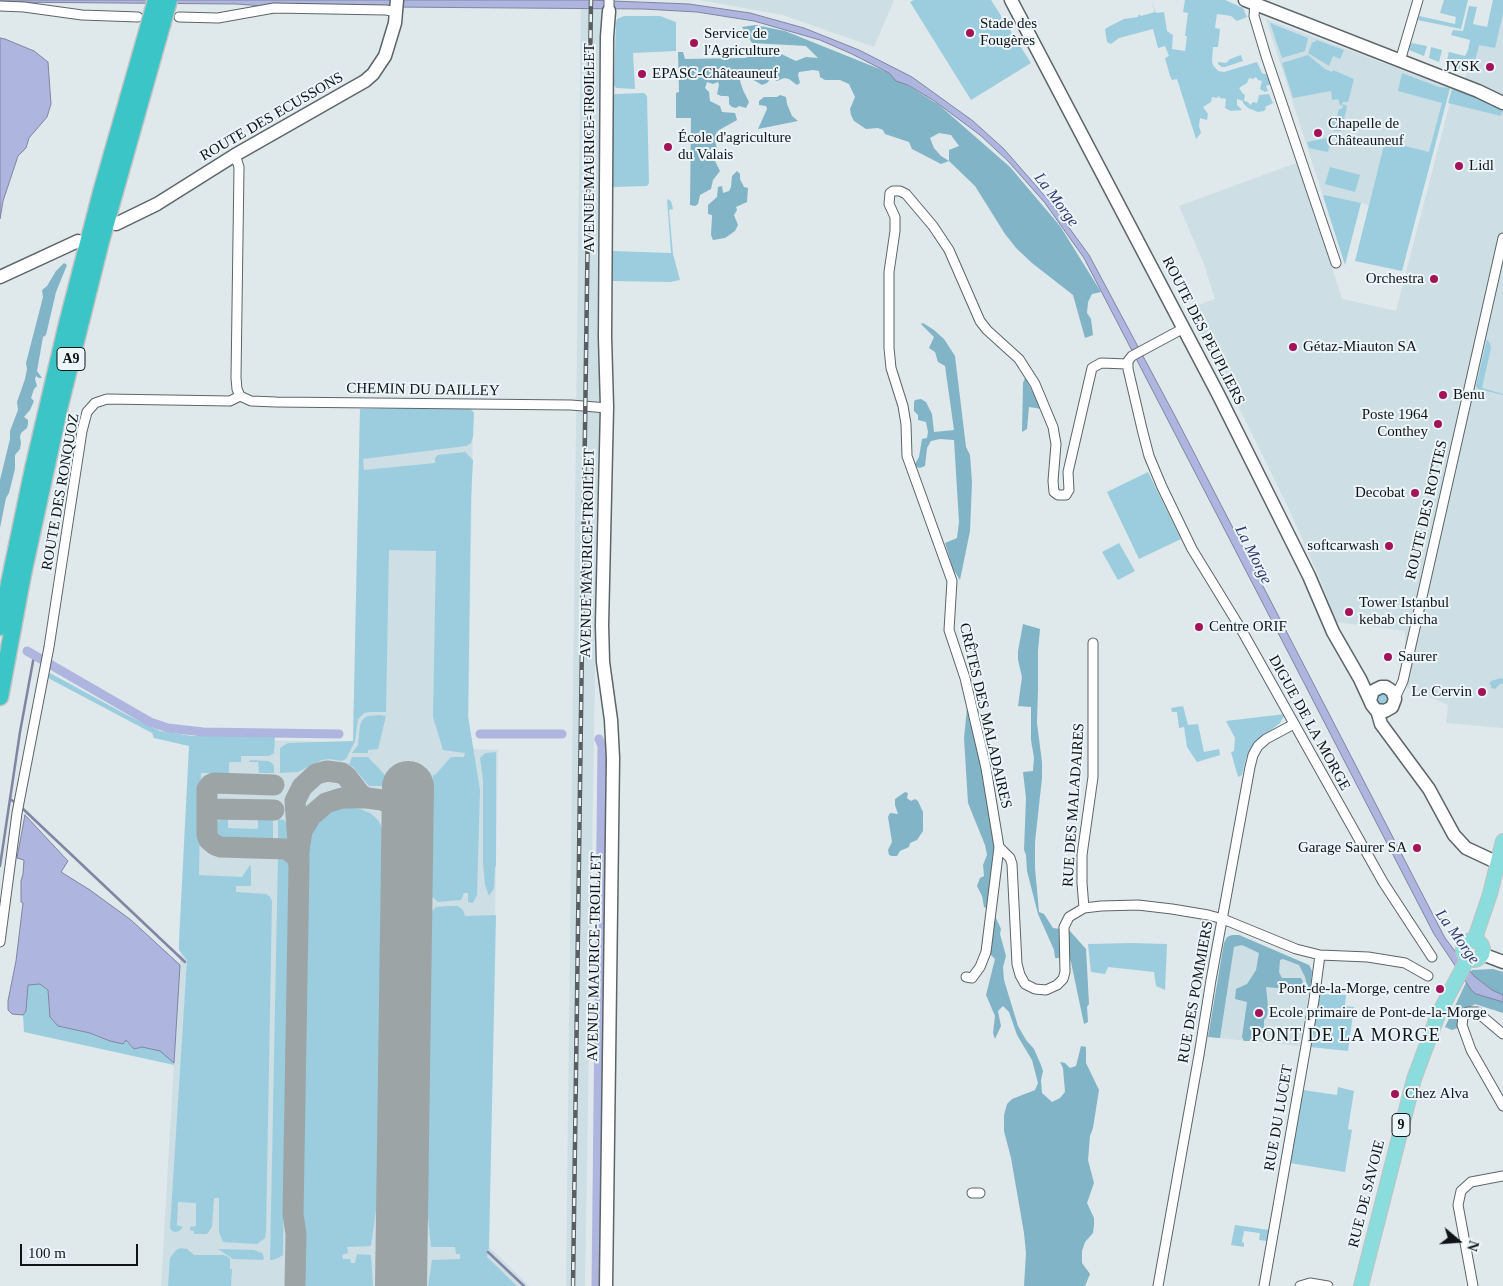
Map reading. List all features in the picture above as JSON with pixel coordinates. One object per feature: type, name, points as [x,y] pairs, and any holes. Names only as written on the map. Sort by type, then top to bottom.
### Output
[{"type":"highway","name":"A9","points":[[0,627],[31,478],[65,334],[100,198],[156,0]]},
{"type":"highway","name":"A9","points":[[0,697],[23,574],[60,405],[97,258],[149,23],[169,0]]},
{"type":"main road","points":[[1465,964],[1482,954],[1482,945],[1474,940],[1503,841]]},
{"type":"main road","name":"RUE DE SAVOIE","points":[[1360,1286],[1414,1079],[1438,1015],[1465,964],[1464,946],[1474,940]]},
{"type":"street","name":"ROUTE DES PEUPLIERS","points":[[1011,0],[1184,328],[1309,576],[1333,632],[1360,679],[1383,704]]},
{"type":"street","points":[[1400,61],[1418,0]]},
{"type":"street","points":[[1250,2],[1478,91],[1503,103]]},
{"type":"street","points":[[1250,2],[1266,56],[1336,263]]},
{"type":"street","name":"AVENUE MAURICE-TROILLET","points":[[606,1286],[613,758],[602,634],[604,467],[607,408],[605,337],[609,5]]},
{"type":"street","points":[[0,6],[24,7],[149,23]]},
{"type":"street","points":[[179,17],[218,18],[274,8],[386,10],[397,7]]},
{"type":"street","name":"ROUTE DES ECUSSONS","points":[[116,224],[163,200],[235,155],[357,87],[374,74],[385,56],[393,33],[397,7]]},
{"type":"street","points":[[1478,91],[1503,96]]},
{"type":"street","points":[[235,155],[239,167],[236,378],[240,396]]},
{"type":"street","name":"CRÊTES DES MALADAIRES","points":[[966,977],[972,978],[980,967],[986,952],[999,847],[986,768],[965,678],[949,630],[952,581],[907,456],[906,424],[903,406],[891,368],[889,348],[889,272],[895,231],[895,217],[889,204],[890,193],[900,191],[906,194],[933,226],[949,250],[980,321],[987,330],[1019,359],[1035,384],[1053,427],[1056,444],[1053,481],[1054,492],[1058,495],[1066,495],[1069,490],[1068,472],[1092,368],[1101,363],[1127,364]]},
{"type":"street","name":"ROUTE DES ROTTES","points":[[1383,704],[1402,684],[1503,238]]},
{"type":"street","points":[[0,277],[78,241]]},
{"type":"street","points":[[1127,364],[1132,356],[1184,328]]},
{"type":"street","name":"DIGUE DE LA MORGE","points":[[1127,364],[1144,439],[1172,509],[1192,549],[1241,630],[1382,882],[1432,957]]},
{"type":"street","name":"CHEMIN DU DAILLEY","points":[[240,396],[254,401],[276,402],[570,405],[607,408]]},
{"type":"street","name":"ROUTE DES RONQUOZ","points":[[0,942],[17,813],[48,652],[82,431],[89,410],[98,402],[107,399],[230,401],[240,396]]},
{"type":"street","name":"RUE DES MALADAIRES","points":[[1084,908],[1082,855],[1093,770],[1093,643]]},
{"type":"street","points":[[1404,671],[1396,681],[1372,693],[1383,704],[1387,732],[1429,789],[1460,844],[1498,863]]},
{"type":"street","points":[[1360,679],[1392,691],[1383,704]]},
{"type":"street","name":"RUE DES POMMIERS","points":[[1158,1286],[1241,811],[1253,755],[1258,746],[1294,724]]},
{"type":"street","name":"RUE DES MALADAIRES","points":[[999,847],[1010,858],[1012,864],[1017,964],[1020,975],[1026,984],[1034,989],[1046,990],[1057,985],[1063,979],[1065,972],[1064,927],[1069,917],[1084,908],[1138,905],[1172,909],[1222,919],[1296,949],[1320,955],[1368,957],[1405,963],[1428,976]]},
{"type":"street","points":[[1482,954],[1503,962]]},
{"type":"street","name":"RUE DU LUCET","points":[[1264,1286],[1314,1000],[1320,955]]},
{"type":"street","points":[[1503,1034],[1480,1013],[1468,1012],[1463,1017],[1462,1025],[1477,1062],[1503,1106]]},
{"type":"street","points":[[1473,1286],[1458,1206],[1461,1191],[1471,1182],[1503,1176]]},
{"type":"street","points":[[1300,1286],[1310,1283],[1328,1286]]},
{"type":"shaded area","name":"La Morge","points":[[0,0],[587,0],[689,4],[750,13],[804,28],[859,50],[912,77],[973,121],[1004,149],[1051,203],[1089,255],[1175,416],[1445,938],[1474,976],[1492,990],[1503,995],[1503,1002],[1472,991],[1434,934],[1084,258],[1045,203],[1008,161],[980,135],[933,100],[908,85],[896,81],[889,73],[820,40],[754,21],[697,12],[643,9],[265,6],[236,4],[0,2]]},
{"type":"shaded area","points":[[566,0],[603,0],[603,178],[585,1286],[566,1286],[581,5]]},
{"type":"shaded area","points":[[699,0],[894,0],[874,47],[783,15]]},
{"type":"shaded area","name":"Stade des Fougères","points":[[914,0],[991,0],[1031,63],[971,100],[910,2]]},
{"type":"shaded area","points":[[1151,0],[1156,13],[1164,12],[1167,31],[1173,35],[1172,49],[1185,51],[1188,13],[1183,12],[1185,0],[1225,0],[1243,8],[1247,17],[1237,21],[1231,16],[1217,14],[1215,28],[1220,29],[1218,47],[1213,47],[1213,65],[1218,71],[1224,72],[1257,62],[1262,73],[1268,75],[1271,84],[1266,86],[1268,91],[1265,92],[1260,89],[1262,81],[1256,77],[1253,79],[1249,78],[1247,83],[1239,88],[1245,95],[1244,101],[1250,105],[1253,102],[1257,103],[1259,95],[1269,94],[1273,103],[1265,107],[1264,111],[1258,112],[1248,108],[1243,101],[1237,99],[1237,105],[1242,110],[1231,111],[1225,108],[1226,99],[1219,96],[1217,98],[1212,97],[1211,102],[1203,107],[1208,114],[1207,120],[1200,118],[1199,126],[1201,133],[1196,139],[1177,79],[1172,80],[1170,76],[1165,58],[1169,56],[1165,46],[1158,48],[1153,29],[1119,38],[1111,44],[1107,42],[1105,29],[1124,19],[1138,17],[1139,14],[1141,16],[1155,12]]},
{"type":"shaded area","points":[[1444,0],[1468,0],[1461,29],[1418,20],[1419,16],[1455,24],[1456,17],[1440,13]]},
{"type":"shaded area","points":[[1493,0],[1503,0],[1503,14],[1495,48],[1479,45],[1473,70],[1465,69],[1465,71],[1446,64],[1449,52],[1465,56],[1468,50],[1470,40],[1451,35],[1453,30],[1463,31],[1469,6],[1477,7],[1473,24],[1487,27]]},
{"type":"shaded area","points":[[1503,0],[1503,728],[1446,723],[1448,705],[1405,686],[1405,631],[1336,622],[1321,581],[1288,507],[1187,309],[1215,299],[1204,264],[1179,206],[1299,162],[1342,299],[1396,311],[1452,95],[1465,79],[1475,37],[1490,40]]},
{"type":"shaded area","points":[[624,16],[660,16],[676,22],[676,51],[633,53],[635,89],[616,88],[614,85],[616,23],[617,19]]},
{"type":"shaded area","points":[[1266,19],[1450,88],[1425,184],[1377,172],[1369,205],[1323,196]]},
{"type":"shaded area","points":[[1270,23],[1308,38],[1305,51],[1282,58]]},
{"type":"shaded area","points":[[755,25],[785,31],[887,72],[939,105],[1010,167],[1060,226],[1101,292],[1092,294],[1088,302],[1087,313],[1091,319],[1093,335],[1085,338],[1073,295],[1017,249],[1005,234],[975,186],[949,161],[941,164],[912,149],[909,142],[885,134],[883,130],[878,128],[866,129],[854,121],[850,109],[855,97],[849,84],[840,80],[825,80],[820,77],[819,71],[799,72],[800,83],[797,85],[784,78],[777,81],[771,78],[762,85],[752,79],[741,78],[743,90],[749,102],[746,108],[732,107],[729,104],[729,97],[717,94],[718,82],[713,84],[707,82],[705,88],[709,92],[710,101],[720,106],[722,112],[735,113],[737,120],[716,133],[715,141],[718,152],[714,159],[720,171],[713,180],[711,189],[700,195],[698,204],[695,206],[690,205],[691,118],[676,118],[676,93],[679,92],[678,52],[683,52],[685,59],[746,58],[751,52],[762,55],[768,50],[796,61],[806,57],[818,58],[806,46],[752,43],[742,27]],"holes":[[[939,133],[951,135],[959,146],[949,150],[949,161],[934,148],[930,138]]]},
{"type":"shaded area","points":[[0,38],[34,51],[48,62],[51,104],[47,117],[29,138],[26,148],[18,156],[3,201],[0,219]]},
{"type":"shaded area","points":[[1317,40],[1344,50],[1340,59],[1333,56],[1329,66],[1308,53],[1312,43]]},
{"type":"shaded area","points":[[1411,43],[1427,46],[1424,56],[1409,50]]},
{"type":"shaded area","points":[[1431,47],[1442,50],[1439,62],[1429,58]]},
{"type":"shaded area","points":[[1241,55],[1243,61],[1225,67],[1218,64],[1218,62],[1226,63],[1230,59]]},
{"type":"shaded area","points":[[1308,55],[1325,69],[1332,72],[1333,70],[1354,79],[1348,102],[1343,102],[1341,106],[1338,99],[1332,100],[1331,91],[1293,98],[1282,63]]},
{"type":"shaded area","points":[[1402,73],[1439,87],[1450,88],[1402,271],[1355,261],[1385,141],[1429,152],[1442,103],[1398,91]]},
{"type":"shaded area","points":[[1452,89],[1493,103],[1503,109],[1501,116],[1448,103]]},
{"type":"shaded area","points":[[644,93],[647,96],[649,183],[647,186],[614,187],[612,186],[611,99],[615,94]]},
{"type":"shaded area","points":[[780,95],[786,97],[792,116],[798,121],[758,129],[767,109],[766,106],[759,105],[759,101],[764,97],[777,97]]},
{"type":"shaded area","points":[[1343,104],[1347,106],[1342,129],[1334,131],[1329,122],[1336,120],[1339,109],[1342,109]]},
{"type":"shaded area","points":[[1332,137],[1328,152],[1309,148],[1307,142]]},
{"type":"shaded area","points":[[1330,167],[1360,175],[1355,192],[1325,184]]},
{"type":"shaded area","points":[[737,171],[740,174],[744,187],[748,188],[747,202],[736,207],[737,210],[734,215],[738,225],[735,231],[725,238],[713,240],[711,235],[712,215],[708,214],[708,205],[717,197],[718,187],[722,186],[723,193],[729,191],[732,176]]},
{"type":"shaded area","points":[[1323,196],[1361,203],[1345,265]]},
{"type":"shaded area","points":[[667,199],[671,201],[673,209],[669,210],[673,254],[680,280],[670,282],[612,281],[613,251],[671,253]]},
{"type":"shaded area","points":[[64,263],[67,265],[56,292],[46,335],[43,337],[37,371],[42,378],[36,376],[37,386],[31,398],[34,401],[24,417],[28,420],[28,424],[27,428],[21,433],[20,449],[15,455],[15,469],[6,498],[0,528],[0,480],[10,439],[10,431],[18,410],[17,402],[25,379],[26,363],[43,297],[42,290]]},
{"type":"shaded area","points":[[923,323],[944,339],[955,356],[966,447],[970,455],[972,482],[970,531],[960,580],[953,569],[945,543],[957,538],[959,522],[954,440],[940,439],[931,441],[927,448],[925,466],[920,468],[914,466],[919,457],[922,439],[927,438],[928,432],[926,422],[918,420],[918,415],[914,411],[915,400],[921,399],[926,402],[932,414],[934,432],[954,430],[945,366],[938,362],[935,352],[929,348],[934,337],[921,324]]},
{"type":"shaded area","points":[[1487,339],[1491,348],[1482,388],[1503,395],[1478,389],[1476,386]]},
{"type":"shaded area","points":[[1025,378],[1042,409],[1029,407],[1027,429],[1022,432],[1023,383]]},
{"type":"shaded area","points":[[469,407],[474,413],[473,437],[471,443],[466,446],[363,459],[364,470],[435,463],[435,458],[438,455],[465,452],[473,460],[468,716],[480,790],[477,895],[473,903],[468,902],[468,893],[464,893],[461,900],[438,902],[431,896],[433,775],[451,757],[464,757],[465,753],[443,750],[433,717],[436,551],[389,550],[386,712],[364,713],[358,719],[355,741],[346,759],[341,761],[322,760],[298,772],[280,773],[280,748],[288,743],[353,741],[360,409]]},
{"type":"shaded area","points":[[360,409],[473,410],[468,749],[498,750],[489,1247],[529,1286],[161,1286],[193,739],[353,742]]},
{"type":"shaded area","points":[[1148,472],[1181,539],[1139,559],[1107,492]]},
{"type":"shaded area","points":[[1119,543],[1135,571],[1118,580],[1102,552]]},
{"type":"shaded area","points":[[1023,624],[1040,629],[1037,723],[1042,778],[1035,842],[1039,912],[1044,914],[1053,928],[1061,929],[1063,958],[1055,958],[1054,950],[1038,914],[1027,871],[1024,850],[1026,798],[1023,772],[1033,771],[1034,758],[1031,740],[1031,707],[1018,706],[1022,677],[1018,651]]},
{"type":"shaded area","points":[[50,673],[160,731],[192,736],[275,736],[274,753],[269,756],[241,756],[241,762],[229,762],[229,773],[201,773],[199,875],[242,877],[250,865],[251,886],[236,886],[236,892],[266,894],[272,901],[266,1232],[265,1238],[257,1244],[223,1242],[219,1232],[219,1198],[214,1198],[212,1227],[207,1234],[194,1234],[194,1231],[190,1230],[190,1227],[196,1226],[196,1203],[178,1202],[177,1225],[183,1227],[176,1232],[170,1228],[187,960],[179,950],[179,941],[189,746],[154,738],[152,733],[48,678]]},
{"type":"shaded area","points":[[1503,679],[1503,684],[1500,684],[1495,689],[1491,688],[1489,684],[1491,681]]},
{"type":"shaded area","points":[[1383,692],[1390,698],[1386,706],[1377,704],[1376,697]]},
{"type":"shaded area","points":[[968,698],[997,846],[990,910],[984,907],[982,896],[977,886],[980,878],[984,876],[983,865],[987,855],[985,845],[968,803],[964,738]]},
{"type":"shaded area","points":[[1183,706],[1188,725],[1198,724],[1204,752],[1219,749],[1220,755],[1197,762],[1187,747],[1184,727],[1179,728],[1177,712],[1172,712],[1171,708]]},
{"type":"shaded area","points":[[1285,714],[1280,723],[1254,743],[1246,758],[1242,775],[1238,777],[1231,752],[1234,751],[1235,738],[1226,721]]},
{"type":"shaded area","points":[[368,716],[386,716],[378,749],[368,750],[368,753],[352,753],[358,745],[360,725],[363,719]]},
{"type":"shaded area","points":[[496,752],[496,866],[494,888],[489,896],[485,885],[483,863],[483,780],[480,758],[485,753]]},
{"type":"shaded area","points":[[352,757],[368,757],[385,775],[385,786],[369,786],[354,768],[349,765]]},
{"type":"shaded area","points":[[250,760],[272,763],[274,773],[259,773],[258,762],[249,762]]},
{"type":"shaded area","points":[[905,792],[908,793],[907,798],[911,801],[915,799],[918,801],[923,812],[923,831],[917,840],[910,843],[909,847],[900,851],[897,856],[892,856],[889,855],[888,850],[892,842],[888,817],[890,813],[898,814],[895,799]]},
{"type":"shaded area","points":[[346,807],[370,813],[378,820],[384,831],[378,1196],[371,1246],[347,1247],[348,1253],[342,1255],[343,1259],[350,1259],[351,1263],[355,1263],[357,1254],[371,1255],[373,1286],[301,1286],[308,843],[311,829],[320,817],[334,810]]},
{"type":"shaded area","points":[[25,815],[68,861],[61,872],[90,890],[131,920],[180,965],[174,1063],[160,1051],[142,1047],[134,1049],[126,1040],[123,1044],[90,1033],[58,1026],[50,1017],[48,990],[40,984],[28,985],[26,1011],[23,1015],[12,1014],[8,1010],[23,903],[21,902],[21,881],[24,860],[17,858]]},
{"type":"shaded area","points":[[228,818],[228,828],[256,829],[258,828],[258,819],[273,819],[273,842],[221,841],[217,839],[212,831],[216,822]]},
{"type":"shaded area","points":[[278,819],[284,820],[290,827],[290,836],[283,842],[278,842]]},
{"type":"shaded area","points":[[278,855],[289,860],[283,1255],[270,1260]]},
{"type":"shaded area","points":[[24,860],[61,872],[90,890],[131,920],[180,965],[174,1065],[24,1032],[23,1015],[26,1011],[28,985],[40,984],[48,990],[50,1017],[58,1026],[90,1033],[122,1044],[125,1039],[134,1049],[142,1047],[27,903],[21,902]]},
{"type":"shaded area","points":[[458,906],[463,910],[465,916],[496,915],[489,1247],[487,1257],[517,1286],[428,1286],[432,1260],[460,1259],[460,1254],[456,1254],[455,1247],[431,1247],[426,1196],[430,922],[432,911],[436,907]]},
{"type":"shaded area","points":[[992,915],[995,916],[1001,929],[1000,934],[1006,956],[1003,967],[1004,980],[1018,1026],[1034,1049],[1043,1071],[1041,1080],[1042,1093],[1052,1102],[1060,1098],[1065,1092],[1063,1068],[1060,1062],[1065,1063],[1070,1068],[1076,1066],[1081,1046],[1086,1047],[1086,1063],[1099,1090],[1090,1136],[1088,1160],[1094,1183],[1087,1203],[1094,1218],[1094,1225],[1093,1233],[1085,1242],[1082,1251],[1082,1263],[1090,1274],[1085,1286],[1024,1286],[1026,1253],[1024,1233],[1011,1158],[1004,1131],[1004,1115],[1007,1104],[1012,1099],[1035,1090],[1038,1083],[1032,1060],[1017,1035],[1009,1012],[1003,1006],[998,1011],[1001,1026],[995,1039],[993,1033],[995,1016],[986,995],[995,959],[988,952]]},
{"type":"shaded area","points":[[1069,930],[1086,949],[1089,1004],[1087,1007],[1088,1022],[1084,1024],[1069,958]]},
{"type":"shaded area","name":"Ecole primaire de Pont-de-la-Morge","points":[[1239,935],[1309,965],[1311,968],[1312,974],[1300,1046],[1208,1037],[1224,943],[1227,937]]},
{"type":"shaded area","points":[[1239,935],[1309,965],[1312,971],[1310,989],[1308,989],[1299,965],[1283,959],[1280,960],[1279,972],[1282,978],[1301,978],[1307,991],[1266,987],[1268,1006],[1264,1027],[1260,1037],[1251,1041],[1244,1041],[1242,1037],[1247,1002],[1235,999],[1236,989],[1247,984],[1256,970],[1259,953],[1242,945],[1234,947],[1220,1038],[1208,1037],[1224,943],[1227,937]]},
{"type":"shaded area","points":[[1088,944],[1167,944],[1165,990],[1156,986],[1154,972],[1108,967],[1105,974],[1091,972]]},
{"type":"shaded area","points":[[1493,969],[1503,972],[1503,1013],[1475,1004],[1461,1013],[1458,1028],[1452,1030],[1445,1027],[1472,970]]},
{"type":"shaded area","points":[[1319,994],[1346,995],[1345,1006],[1354,1007],[1348,1051],[1310,1047]]},
{"type":"shaded area","points":[[1338,1087],[1354,1091],[1348,1129],[1352,1130],[1345,1172],[1290,1163],[1303,1090],[1337,1095]]},
{"type":"shaded area","points":[[1235,1225],[1269,1230],[1267,1241],[1259,1240],[1260,1233],[1244,1231],[1242,1242],[1244,1247],[1231,1245]]},
{"type":"shaded area","points":[[181,1248],[187,1249],[194,1255],[224,1255],[228,1257],[230,1259],[230,1269],[232,1269],[231,1286],[168,1286],[170,1258],[176,1250]]},
{"type":"shaded area","points":[[218,1249],[254,1250],[262,1253],[264,1258],[263,1260],[233,1259]]},
{"type":"waterway","points":[[27,651],[150,722],[168,728],[203,732],[339,734]]},
{"type":"waterway","points":[[0,866],[20,732],[34,656]]},
{"type":"waterway","points":[[480,734],[562,734]]},
{"type":"waterway","points":[[596,1286],[602,746],[599,739]]},
{"type":"waterway","points":[[10,799],[17,804]]},
{"type":"waterway","points":[[21,807],[185,962]]},
{"type":"waterway","points":[[488,1252],[524,1286]]},
{"type":"taxiway","points":[[298,842],[295,801],[302,787],[316,774],[327,771],[342,773],[360,794],[367,798]]},
{"type":"taxiway","points":[[274,785],[214,783],[210,785],[207,789],[207,835],[209,840],[221,847],[286,849],[296,856],[299,864]]},
{"type":"taxiway","points":[[295,1286],[296,1234],[293,1214],[299,850],[302,831],[311,816],[326,803],[342,798],[367,798],[382,800],[395,806],[404,818],[408,835]]},
{"type":"taxiway","points":[[207,814],[212,809],[274,810]]},
{"type":"runway","points":[[401,1286],[408,787]]},
{"type":"railway","points":[[573,1286],[591,0]]},
{"type":"place","name":"Stade des Fougères","points":[[970,33]]},
{"type":"place","name":"Service de l'Agriculture","points":[[694,43]]},
{"type":"place","name":"JYSK","points":[[1490,67]]},
{"type":"place","name":"EPASC-Châteauneuf","points":[[642,74]]},
{"type":"place","name":"Chapelle de Châteauneuf","points":[[1318,133]]},
{"type":"place","name":"École d'agriculture du Valais","points":[[668,147]]},
{"type":"place","name":"Lidl","points":[[1459,166]]},
{"type":"place","name":"Orchestra","points":[[1434,279]]},
{"type":"place","name":"Gétaz-Miauton SA","points":[[1293,347]]},
{"type":"place","name":"Benu","points":[[1443,395]]},
{"type":"place","name":"Poste 1964 Conthey","points":[[1438,424]]},
{"type":"place","name":"Decobat","points":[[1415,493]]},
{"type":"place","name":"softcarwash","points":[[1389,546]]},
{"type":"place","name":"Tower Istanbul kebab chicha","points":[[1349,612]]},
{"type":"place","name":"Centre ORIF","points":[[1199,627]]},
{"type":"place","name":"Saurer","points":[[1388,657]]},
{"type":"place","name":"Le Cervin","points":[[1482,692]]},
{"type":"place","name":"Garage Saurer SA","points":[[1417,848]]},
{"type":"place","name":"Pont-de-la-Morge, centre","points":[[1440,989]]},
{"type":"place","name":"Ecole primaire de Pont-de-la-Morge","points":[[1259,1013]]},
{"type":"place","name":"Chez Alva","points":[[1395,1094]]},
{"type":"district","name":"PONT DE LA MORGE","points":[[1346,1036]]}]
